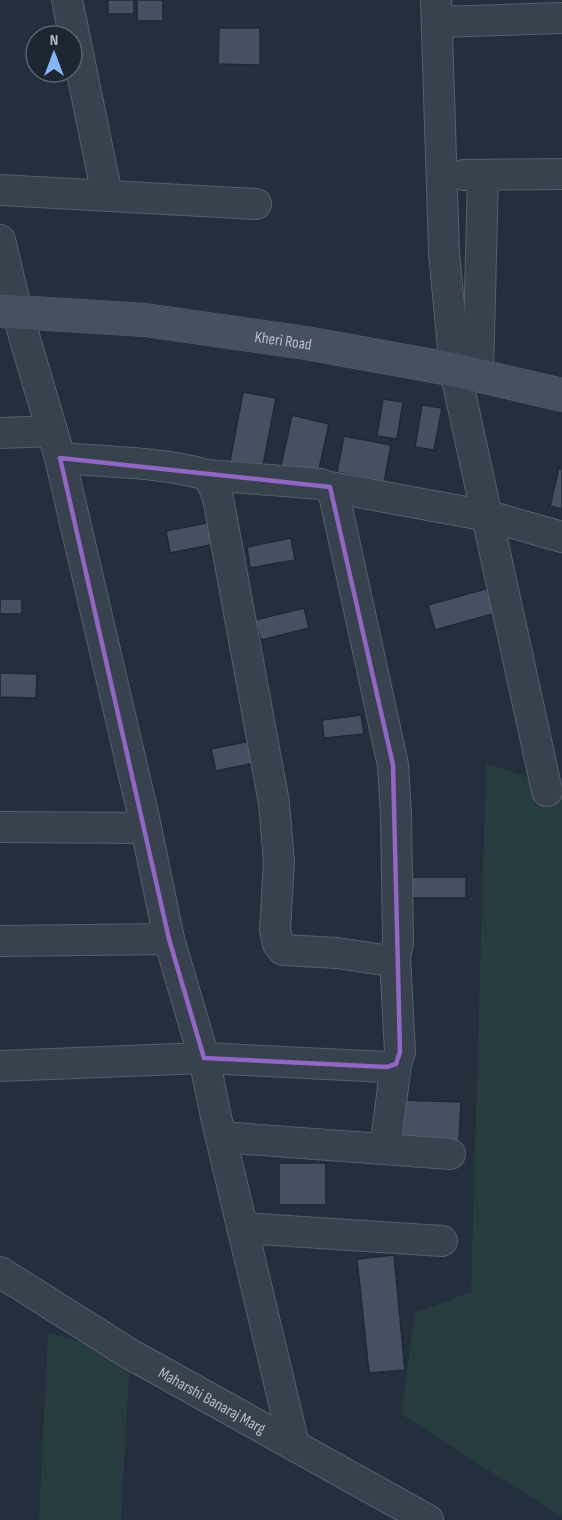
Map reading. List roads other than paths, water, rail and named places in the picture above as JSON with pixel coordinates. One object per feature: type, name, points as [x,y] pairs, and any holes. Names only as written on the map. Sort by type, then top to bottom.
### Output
[{"type":"street","points":[[67,0],[107,195]]},
{"type":"street","points":[[547,791],[488,516],[467,373],[444,252],[436,11],[562,18]]},
{"type":"street","points":[[440,176],[562,174]]},
{"type":"street","points":[[467,373],[483,175]]},
{"type":"street","points":[[0,190],[256,204]]},
{"type":"street","points":[[0,240],[8,312],[56,445],[146,828],[169,939],[204,1058],[294,1445]]},
{"type":"street","name":"Kheri Road","points":[[8,312],[145,320],[306,343],[467,373],[562,395]]},
{"type":"street","points":[[0,433],[123,463],[193,471],[207,475],[321,484],[488,516],[562,537]]},
{"type":"street","points":[[207,475],[218,498],[274,803],[279,862],[275,929],[278,944],[283,950],[337,953],[390,961],[395,957]]},
{"type":"street","points":[[330,487],[333,490],[393,765],[398,942],[395,957],[400,1052],[396,1064],[386,1149]]},
{"type":"street","points":[[0,827],[146,828]]},
{"type":"street","points":[[0,941],[169,939]]},
{"type":"street","points":[[0,1066],[204,1058],[387,1067],[396,1064]]},
{"type":"street","points":[[221,1137],[450,1154]]},
{"type":"street","points":[[242,1228],[442,1241]]},
{"type":"street","name":"Maharshi Banaraj Marg","points":[[0,1272],[130,1354],[428,1520]]}]
